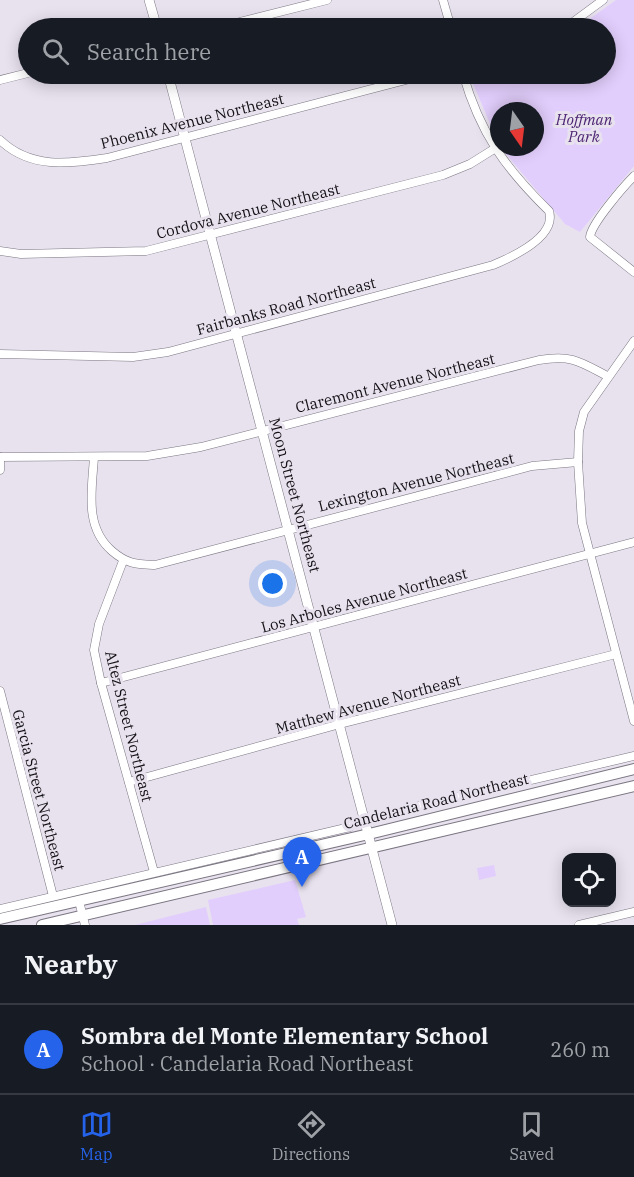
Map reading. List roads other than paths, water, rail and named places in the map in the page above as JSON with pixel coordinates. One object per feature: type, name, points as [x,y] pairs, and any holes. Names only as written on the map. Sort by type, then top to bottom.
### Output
[{"type":"main road","name":"Candelaria Road Northeast","points":[[0,919],[369,834],[634,769]]},
{"type":"main road","name":"Candelaria Road Northeast","points":[[42,925],[84,920],[634,786]]},
{"type":"street","points":[[149,0],[154,18]]},
{"type":"street","points":[[256,18],[327,0]]},
{"type":"street","points":[[443,0],[448,18]]},
{"type":"street","points":[[579,18],[603,0]]},
{"type":"street","points":[[0,80],[18,76]]},
{"type":"street","name":"Moon Street Northeast","points":[[171,84],[392,925]]},
{"type":"street","name":"Phoenix Avenue Northeast","points":[[0,140],[17,154],[37,161],[81,162],[107,158],[391,84]]},
{"type":"street","points":[[466,84],[471,101],[490,141]]},
{"type":"street","name":"Cordova Avenue Northeast","points":[[0,251],[21,254],[146,251],[443,175],[470,164],[490,152]]},
{"type":"street","name":"Fairbanks Road Northeast","points":[[0,354],[133,357],[168,352],[493,265],[529,247],[541,235],[549,222],[549,211],[521,183],[500,156]]},
{"type":"street","points":[[634,176],[590,232],[593,241],[634,272]]},
{"type":"street","points":[[634,341],[584,412],[579,432],[578,462],[582,523],[634,721]]},
{"type":"street","name":"Claremont Avenue Northeast","points":[[0,457],[147,456],[201,447],[558,357],[578,360],[608,376]]},
{"type":"street","points":[[0,457],[0,470]]},
{"type":"street","points":[[94,457],[93,523],[99,537],[123,561]]},
{"type":"street","name":"Lexington Avenue Northeast","points":[[123,561],[155,565],[532,466],[578,462]]},
{"type":"street","name":"Los Arboles Avenue Northeast","points":[[101,683],[634,542]]},
{"type":"street","name":"Altez Street Northeast","points":[[123,561],[99,624],[94,650],[101,683],[154,872]]},
{"type":"street","name":"Matthew Avenue Northeast","points":[[129,782],[340,724],[616,654]]},
{"type":"street","name":"Garcia Street Northeast","points":[[0,691],[53,896]]},
{"type":"street","points":[[377,816],[634,756]]},
{"type":"street","points":[[0,909],[350,828]]},
{"type":"street","points":[[79,901],[84,920]]},
{"type":"street","points":[[579,925],[634,912]]},
{"type":"place","name":"Sombra del Monte Elementary School","points":[[302,887]]},
{"type":"park label","name":"Hoffman Park","points":[[584,128]]}]
